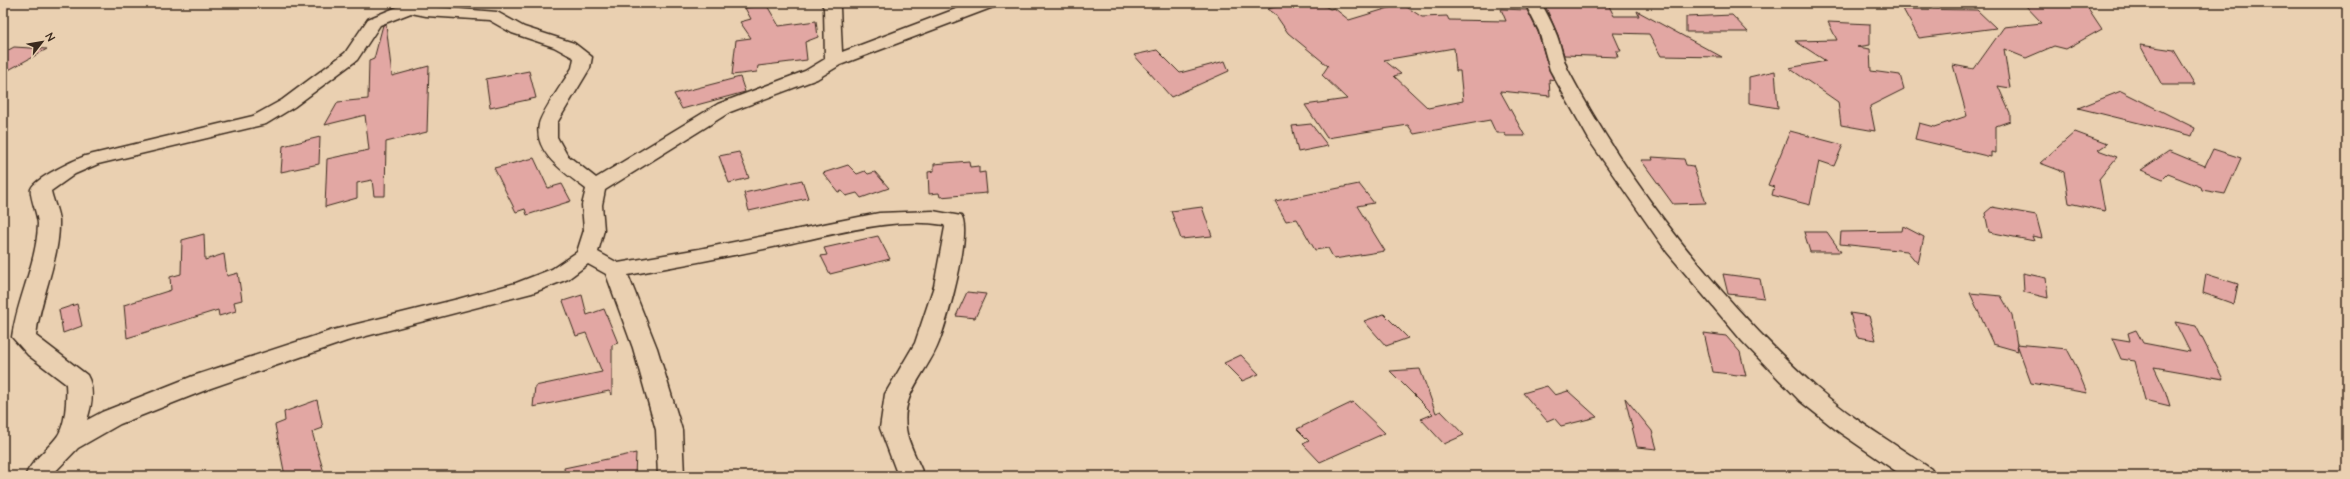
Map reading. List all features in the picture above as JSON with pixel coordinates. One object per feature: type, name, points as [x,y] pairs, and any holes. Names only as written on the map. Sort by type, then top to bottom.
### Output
[{"type":"street","points":[[830,3],[832,8],[834,61]]},
{"type":"street","points":[[38,476],[41,469],[69,441],[111,418],[275,356],[342,335],[460,306],[524,288],[560,274],[587,255],[594,230],[592,205],[596,187],[636,160],[724,108],[811,75],[834,61],[975,7],[990,3]]},
{"type":"street","points":[[1533,3],[1547,31],[1559,70],[1600,143],[1674,247],[1750,336],[1809,396],[1848,426],[1922,476]]},
{"type":"street","points":[[69,441],[80,402],[78,381],[60,366],[35,351],[24,338],[25,318],[35,293],[48,234],[47,212],[41,198],[41,189],[68,170],[92,160],[249,124],[264,119],[301,96],[354,54],[361,44],[368,26],[374,22],[415,4],[417,10],[429,12],[492,15],[518,30],[558,42],[579,53],[583,57],[581,68],[548,124],[548,137],[559,158],[596,187]]},
{"type":"street","points":[[587,255],[614,270],[699,256],[879,219],[933,217],[954,220],[956,227],[945,286],[927,343],[897,394],[893,428],[911,476]]},
{"type":"street","points":[[614,270],[645,348],[669,430],[671,476]]},
{"type":"building","points":[[1290,3],[1319,3],[1330,9],[1334,8],[1349,20],[1402,4],[1422,17],[1447,16],[1449,20],[1506,21],[1501,9],[1527,10],[1538,32],[1549,70],[1554,80],[1549,79],[1550,96],[1500,91],[1525,136],[1506,136],[1504,133],[1496,133],[1490,120],[1414,134],[1408,125],[1327,138],[1305,105],[1347,99],[1322,75],[1328,66],[1288,33],[1275,14],[1268,9]],"holes":[[[1454,48],[1456,71],[1460,71],[1463,101],[1428,108],[1394,76],[1401,74],[1384,60]]]},
{"type":"building","points":[[1544,3],[1609,6],[1614,16],[1639,16],[1637,11],[1722,57],[1661,56],[1649,34],[1613,33],[1621,51],[1616,51],[1618,57],[1564,55],[1558,35]]},
{"type":"building","points":[[2023,3],[2086,5],[2102,29],[2066,49],[2054,46],[2026,58],[2004,49],[2010,88],[1998,86],[2010,113],[2010,121],[1996,126],[1996,153],[1991,152],[1991,157],[1915,139],[1919,123],[1934,127],[1967,116],[1953,65],[1974,69],[2004,27],[2042,23]]},
{"type":"building","points":[[766,4],[779,26],[816,21],[818,37],[805,42],[807,60],[758,66],[757,72],[732,75],[736,40],[751,38],[740,22],[751,19],[745,8]]},
{"type":"building","points":[[1903,9],[1977,10],[1996,28],[1919,38]]},
{"type":"building","points":[[1732,15],[1748,32],[1686,32],[1686,17]]},
{"type":"building","points":[[1828,22],[1870,24],[1870,45],[1857,47],[1870,49],[1871,71],[1900,75],[1904,89],[1870,106],[1875,131],[1841,125],[1838,102],[1789,68],[1826,61],[1795,41],[1837,40]]},
{"type":"building","points":[[386,24],[392,76],[429,66],[427,132],[386,142],[385,196],[374,196],[372,180],[357,183],[357,198],[325,207],[327,159],[369,150],[365,115],[325,125],[338,102],[368,99],[369,61],[374,59],[383,25]]},
{"type":"building","points":[[2140,45],[2174,50],[2195,85],[2162,85]]},
{"type":"building","points":[[14,47],[47,49],[3,73],[3,53]]},
{"type":"building","points":[[1157,50],[1180,73],[1225,61],[1229,71],[1171,97],[1134,55]]},
{"type":"building","points":[[529,71],[536,98],[490,108],[486,79]]},
{"type":"building","points":[[1775,71],[1778,108],[1749,103],[1749,77]]},
{"type":"building","points":[[740,77],[745,92],[682,109],[674,94]]},
{"type":"building","points":[[2121,91],[2195,128],[2192,136],[2078,108]]},
{"type":"building","points":[[1311,124],[1328,146],[1298,152],[1292,126]]},
{"type":"building","points":[[1790,131],[1843,145],[1834,166],[1819,161],[1810,205],[1772,195],[1774,187],[1768,185]]},
{"type":"building","points":[[2075,132],[2107,144],[2098,150],[2117,157],[2099,179],[2105,211],[2069,203],[2064,172],[2040,163]]},
{"type":"building","points":[[320,137],[319,164],[281,172],[283,146]]},
{"type":"building","points":[[2213,149],[2241,158],[2225,194],[2202,190],[2201,187],[2168,174],[2163,179],[2141,170],[2169,151],[2205,166]]},
{"type":"building","points":[[739,152],[749,178],[729,183],[719,156]]},
{"type":"building","points":[[1652,157],[1684,159],[1686,165],[1693,166],[1706,203],[1673,204],[1641,160],[1653,160]]},
{"type":"building","points":[[534,158],[548,188],[562,184],[571,201],[527,215],[525,209],[516,212],[494,168]]},
{"type":"building","points":[[969,161],[970,167],[979,166],[979,173],[985,172],[987,193],[940,197],[939,193],[929,194],[928,172],[934,171],[934,164]]},
{"type":"building","points":[[848,165],[857,174],[865,171],[868,174],[875,172],[889,188],[861,198],[857,193],[846,196],[842,191],[838,192],[823,173]]},
{"type":"building","points":[[802,180],[808,198],[749,211],[744,193]]},
{"type":"building","points":[[1359,184],[1374,203],[1357,206],[1385,251],[1334,259],[1328,248],[1315,250],[1297,219],[1286,221],[1275,201]]},
{"type":"building","points":[[1202,207],[1212,236],[1181,239],[1171,211]]},
{"type":"building","points":[[1992,207],[2036,215],[2042,238],[2032,236],[2034,241],[1989,232],[1985,213]]},
{"type":"building","points":[[1903,226],[1924,237],[1918,264],[1907,251],[1840,244],[1841,232],[1902,231]]},
{"type":"building","points":[[1804,232],[1827,232],[1841,252],[1810,252]]},
{"type":"building","points":[[204,234],[205,260],[224,254],[227,276],[238,273],[242,300],[234,302],[236,311],[219,316],[218,310],[127,338],[124,305],[171,290],[170,277],[181,274],[182,240]]},
{"type":"building","points":[[878,236],[890,259],[830,274],[821,256],[827,255],[824,248]]},
{"type":"building","points":[[2023,273],[2046,278],[2048,298],[2024,292]]},
{"type":"building","points":[[1723,274],[1760,279],[1764,298],[1728,294]]},
{"type":"building","points":[[2206,274],[2238,284],[2234,304],[2203,293]]},
{"type":"building","points":[[967,292],[986,294],[975,318],[956,316]]},
{"type":"building","points":[[1970,293],[2001,296],[2012,315],[2018,351],[1993,344]]},
{"type":"building","points":[[582,295],[587,315],[604,309],[618,343],[612,345],[612,395],[609,391],[533,407],[535,386],[602,372],[586,333],[576,336],[563,301]]},
{"type":"building","points":[[77,304],[82,326],[63,333],[59,310]]},
{"type":"building","points":[[1850,313],[1869,316],[1876,340],[1857,337]]},
{"type":"building","points":[[1384,314],[1408,338],[1386,346],[1364,321]]},
{"type":"building","points":[[2175,322],[2196,326],[2223,379],[2154,367],[2165,390],[2170,406],[2145,400],[2135,361],[2121,359],[2112,338],[2130,341],[2128,333],[2136,330],[2143,343],[2190,352]]},
{"type":"building","points":[[1704,333],[1726,336],[1740,352],[1746,376],[1713,372]]},
{"type":"building","points":[[2017,344],[2067,349],[2087,393],[2031,383]]},
{"type":"building","points":[[1241,355],[1259,374],[1242,381],[1224,363]]},
{"type":"building","points":[[1420,369],[1436,413],[1441,411],[1464,435],[1444,444],[1421,419],[1433,414],[1390,371]]},
{"type":"building","points":[[1547,386],[1555,395],[1568,391],[1597,417],[1561,426],[1554,418],[1547,421],[1523,393]]},
{"type":"building","points":[[1625,398],[1652,431],[1657,449],[1637,447]]},
{"type":"building","points":[[317,400],[323,428],[312,432],[325,476],[285,476],[275,425],[285,421],[284,412]]},
{"type":"building","points":[[1353,402],[1385,433],[1320,462],[1303,444],[1309,441],[1297,429]]},
{"type":"building","points":[[636,453],[635,476],[565,476],[564,468]]}]
